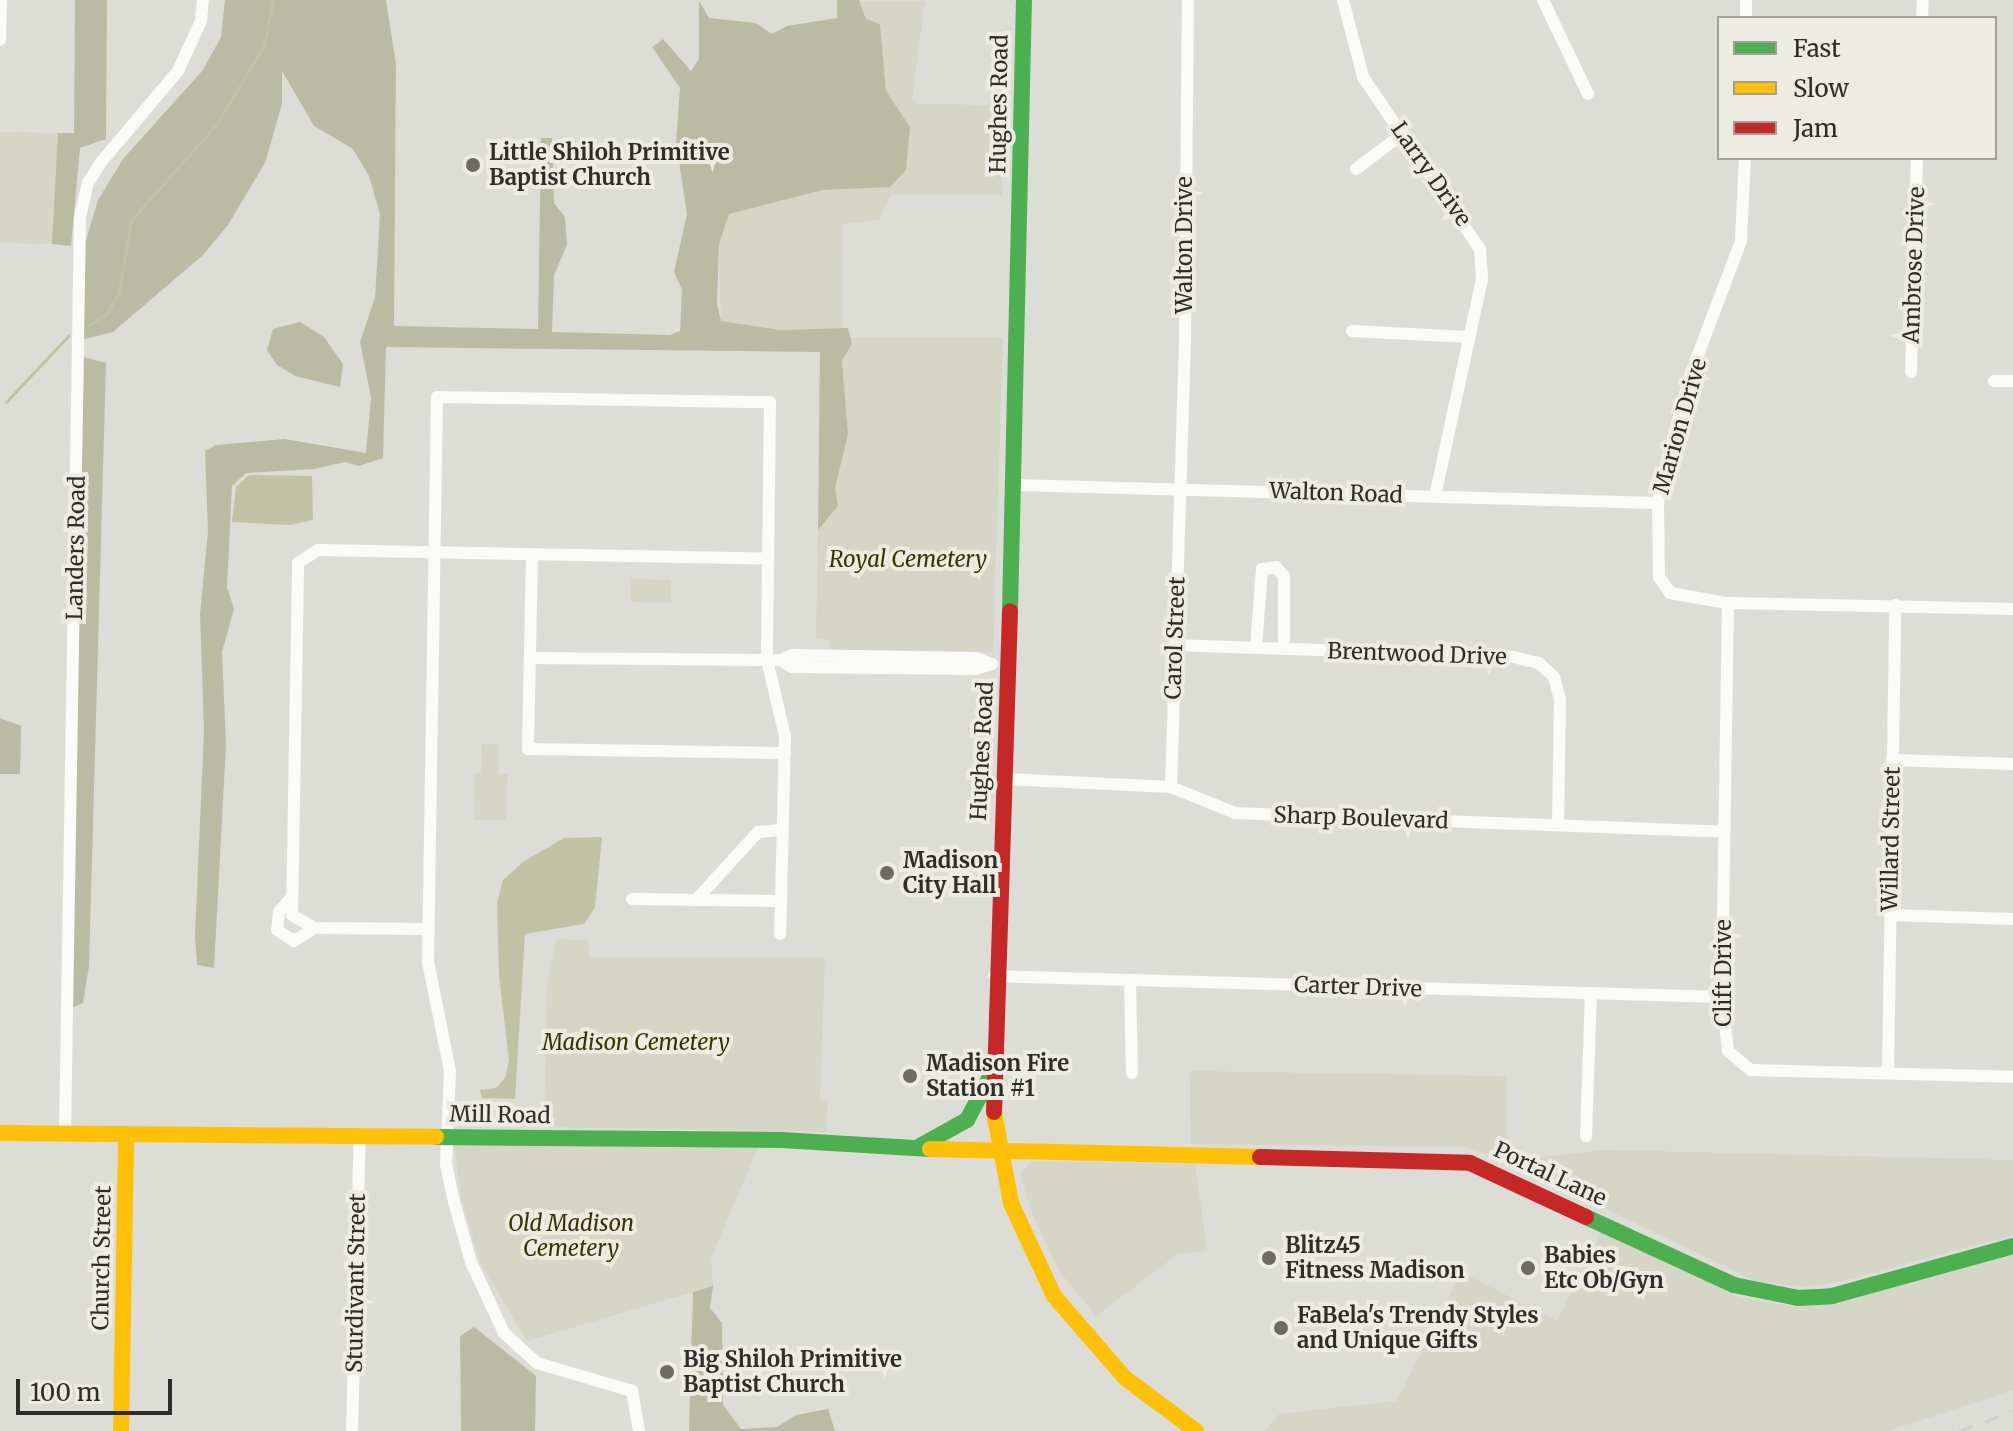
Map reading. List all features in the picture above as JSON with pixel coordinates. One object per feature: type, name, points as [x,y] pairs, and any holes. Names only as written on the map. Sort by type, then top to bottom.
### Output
[{"type":"street","points":[[0,40],[1,0]]},
{"type":"street","name":"Landers Road","points":[[65,1134],[80,217],[88,183],[102,161],[178,71],[201,21],[203,0]]},
{"type":"street","name":"Hughes Road","points":[[1024,0],[1009,663],[991,1074],[999,1151],[1021,1232],[1074,1325],[1137,1389],[1196,1431]]},
{"type":"street","name":"Walton Drive","points":[[1178,490],[1188,0]]},
{"type":"street","name":"Larry Drive","points":[[1343,0],[1363,77],[1480,249],[1482,279],[1435,496]]},
{"type":"street","points":[[1543,0],[1588,94]]},
{"type":"street","points":[[1356,169],[1401,135]]},
{"type":"street","name":"Marion Drive","points":[[1745,160],[1741,241],[1691,373],[1658,503],[1659,577],[1670,593],[1728,603],[2013,609]]},
{"type":"street","name":"Ambrose Drive","points":[[1911,372],[1917,160]]},
{"type":"street","points":[[1352,331],[1469,337]]},
{"type":"street","points":[[1994,381],[2013,381]]},
{"type":"street","points":[[639,1431],[632,1391],[537,1363],[504,1333],[460,1233],[446,1136],[450,1071],[428,962],[437,397],[770,402],[767,660],[785,736],[780,934]]},
{"type":"street","name":"Walton Road","points":[[1014,485],[1658,503]]},
{"type":"street","name":"Carol Street","points":[[1171,787],[1178,490]]},
{"type":"street","points":[[428,929],[315,928],[292,915],[298,563],[318,550],[767,559]]},
{"type":"street","points":[[532,556],[528,749],[785,753]]},
{"type":"street","points":[[1256,648],[1262,569],[1276,567],[1284,576],[1284,649]]},
{"type":"street","name":"Clift Drive","points":[[1728,603],[1722,997],[1728,1051],[1751,1070],[2013,1077]]},
{"type":"street","name":"Willard Street","points":[[1888,1073],[1895,605]]},
{"type":"street","name":"Brentwood Drive","points":[[1175,645],[1513,657],[1539,663],[1554,677],[1560,699],[1558,824]]},
{"type":"street","points":[[531,658],[781,660],[792,667],[863,662],[976,669],[1009,663]]},
{"type":"street","points":[[1892,760],[2013,764]]},
{"type":"street","name":"Sharp Boulevard","points":[[1003,779],[1171,787],[1235,813],[1724,832]]},
{"type":"street","points":[[696,900],[758,832],[782,830]]},
{"type":"street","points":[[291,898],[279,912],[277,930],[294,941],[315,928]]},
{"type":"street","points":[[632,899],[780,901]]},
{"type":"street","points":[[1890,915],[2013,919]]},
{"type":"street","name":"Carter Drive","points":[[994,976],[1722,997]]},
{"type":"street","points":[[1130,980],[1132,1073]]},
{"type":"street","points":[[1586,1136],[1591,993]]},
{"type":"street","points":[[913,1149],[967,1120],[991,1074]]},
{"type":"street","name":"Mill Road","points":[[0,1133],[782,1140],[999,1151]]},
{"type":"street","name":"Church Street","points":[[121,1431],[126,1134]]},
{"type":"street","name":"Sturdivant Street","points":[[352,1431],[360,1135]]},
{"type":"street","name":"Portal Lane","points":[[999,1151],[1470,1163],[1734,1285],[1778,1297],[1832,1296],[2013,1246]]},
{"type":"green space","points":[[860,1],[925,1],[912,99],[917,104],[1002,105],[1002,195],[891,195],[879,220],[843,224],[842,328],[780,330],[721,321],[719,244],[728,214],[823,190],[856,189],[910,127],[886,91],[880,24],[866,19]]},
{"type":"green space","points":[[0,132],[58,133],[56,244],[0,243]]},
{"type":"green space","name":"Royal Cemetery","points":[[851,338],[1003,338],[993,652],[831,650],[828,639],[816,639],[818,530],[838,506],[835,488],[848,434],[842,360]]},
{"type":"green space","points":[[631,579],[671,580],[671,603],[631,602]]},
{"type":"green space","points":[[482,744],[498,744],[498,774],[508,774],[506,820],[475,820],[474,774],[481,773]]},
{"type":"green space","name":"Madison Cemetery","points":[[556,939],[588,940],[589,957],[825,957],[820,1101],[828,1101],[827,1132],[544,1127],[547,987]]},
{"type":"green space","points":[[1190,1071],[1507,1076],[1507,1161],[1463,1147],[1191,1144]]},
{"type":"green space","name":"Old Madison Cemetery","points":[[454,1145],[759,1145],[711,1258],[713,1286],[527,1341],[481,1264],[462,1202]]},
{"type":"green space","points":[[1603,1150],[2013,1160],[2013,1235],[1838,1282],[1805,1287],[1755,1281],[1507,1161]]},
{"type":"green space","points":[[1032,1161],[1195,1164],[1207,1251],[1178,1254],[1096,1316],[1060,1272],[1034,1218],[1020,1174]]},
{"type":"green space","points":[[1601,1233],[1740,1297],[1795,1307],[1839,1302],[2013,1255],[2013,1390],[1888,1431],[1264,1431],[1279,1414],[1397,1401],[1461,1272],[1557,1321]]},
{"type":"shaded area","points":[[75,0],[107,0],[106,139],[80,148],[71,246],[52,244],[58,133],[74,133]]},
{"type":"shaded area","points":[[225,0],[386,0],[396,64],[394,326],[538,329],[541,138],[552,138],[554,203],[565,217],[567,245],[554,275],[552,332],[670,335],[680,331],[682,290],[674,272],[687,214],[676,142],[680,88],[652,47],[663,39],[691,71],[699,59],[699,1],[709,18],[756,23],[772,34],[787,26],[837,18],[837,0],[859,0],[866,19],[880,24],[886,91],[910,127],[906,170],[890,187],[823,190],[729,214],[719,244],[717,304],[721,321],[780,330],[848,328],[852,344],[842,360],[848,434],[835,488],[838,506],[818,530],[820,352],[386,347],[383,458],[359,466],[345,462],[314,469],[246,473],[232,486],[227,587],[234,609],[222,652],[226,745],[214,968],[197,965],[195,936],[204,730],[200,614],[208,531],[205,451],[216,445],[285,439],[366,453],[371,398],[360,342],[375,298],[380,214],[369,176],[353,149],[314,126],[282,71],[282,104],[265,163],[228,225],[203,255],[113,332],[84,339],[83,250],[98,200],[123,159],[203,70],[221,37]]},
{"type":"shaded area","points":[[300,322],[324,337],[343,364],[340,387],[295,376],[277,365],[267,350],[273,329]]},
{"type":"shaded area","points":[[84,357],[106,363],[89,966],[83,1003],[71,1008]]},
{"type":"shaded area","points":[[249,475],[312,476],[313,520],[289,525],[232,522],[236,487]]},
{"type":"shaded area","points":[[0,718],[21,726],[20,774],[0,774]]},
{"type":"shaded area","points":[[602,837],[595,907],[584,924],[525,934],[515,1099],[482,1098],[480,1090],[496,1088],[505,1078],[509,1060],[499,976],[497,903],[503,880],[523,862],[564,838]]},
{"type":"shaded area","points":[[713,1286],[710,1308],[722,1323],[723,1405],[741,1429],[777,1427],[796,1415],[828,1409],[835,1431],[689,1431],[693,1292]]},
{"type":"shaded area","points":[[474,1327],[536,1376],[535,1431],[461,1431],[460,1336]]},
{"type":"waterway","points":[[89,325],[108,312],[119,292],[131,220],[216,125],[264,45],[273,0]]},
{"type":"waterway","points":[[6,402],[68,336]]},
{"type":"railway","points":[[1959,1431],[2013,1411]]},
{"type":"traffic: fast","points":[[1010,611],[1024,0]]},
{"type":"traffic: fast","points":[[920,1146],[967,1120],[991,1075]]},
{"type":"traffic: fast","points":[[436,1137],[782,1140],[930,1149]]},
{"type":"traffic: fast","points":[[1586,1217],[1734,1285],[1798,1298],[1832,1296],[2013,1246]]},
{"type":"traffic: slow","points":[[994,1112],[1011,1203],[1054,1296],[1125,1378],[1196,1431]]},
{"type":"traffic: slow","points":[[0,1133],[436,1137]]},
{"type":"traffic: slow","points":[[121,1431],[126,1134]]},
{"type":"traffic: slow","points":[[930,1149],[1260,1157]]},
{"type":"traffic: jam","points":[[994,1112],[1010,611]]},
{"type":"traffic: jam","points":[[1260,1157],[1470,1163],[1586,1217]]},
{"type":"place","name":"Little Shiloh Primitive Baptist Church","points":[[473,165]]},
{"type":"place","name":"Madison City Hall","points":[[887,873]]},
{"type":"place","name":"Madison Fire Station #1","points":[[910,1076]]},
{"type":"place","name":"Blitz45 Fitness Madison","points":[[1269,1258]]},
{"type":"place","name":"Babies Etc Ob/Gyn","points":[[1528,1268]]},
{"type":"place","name":"FaBela's Trendy Styles and Unique Gifts","points":[[1281,1328]]},
{"type":"place","name":"Big Shiloh Primitive Baptist Church","points":[[667,1372]]}]
